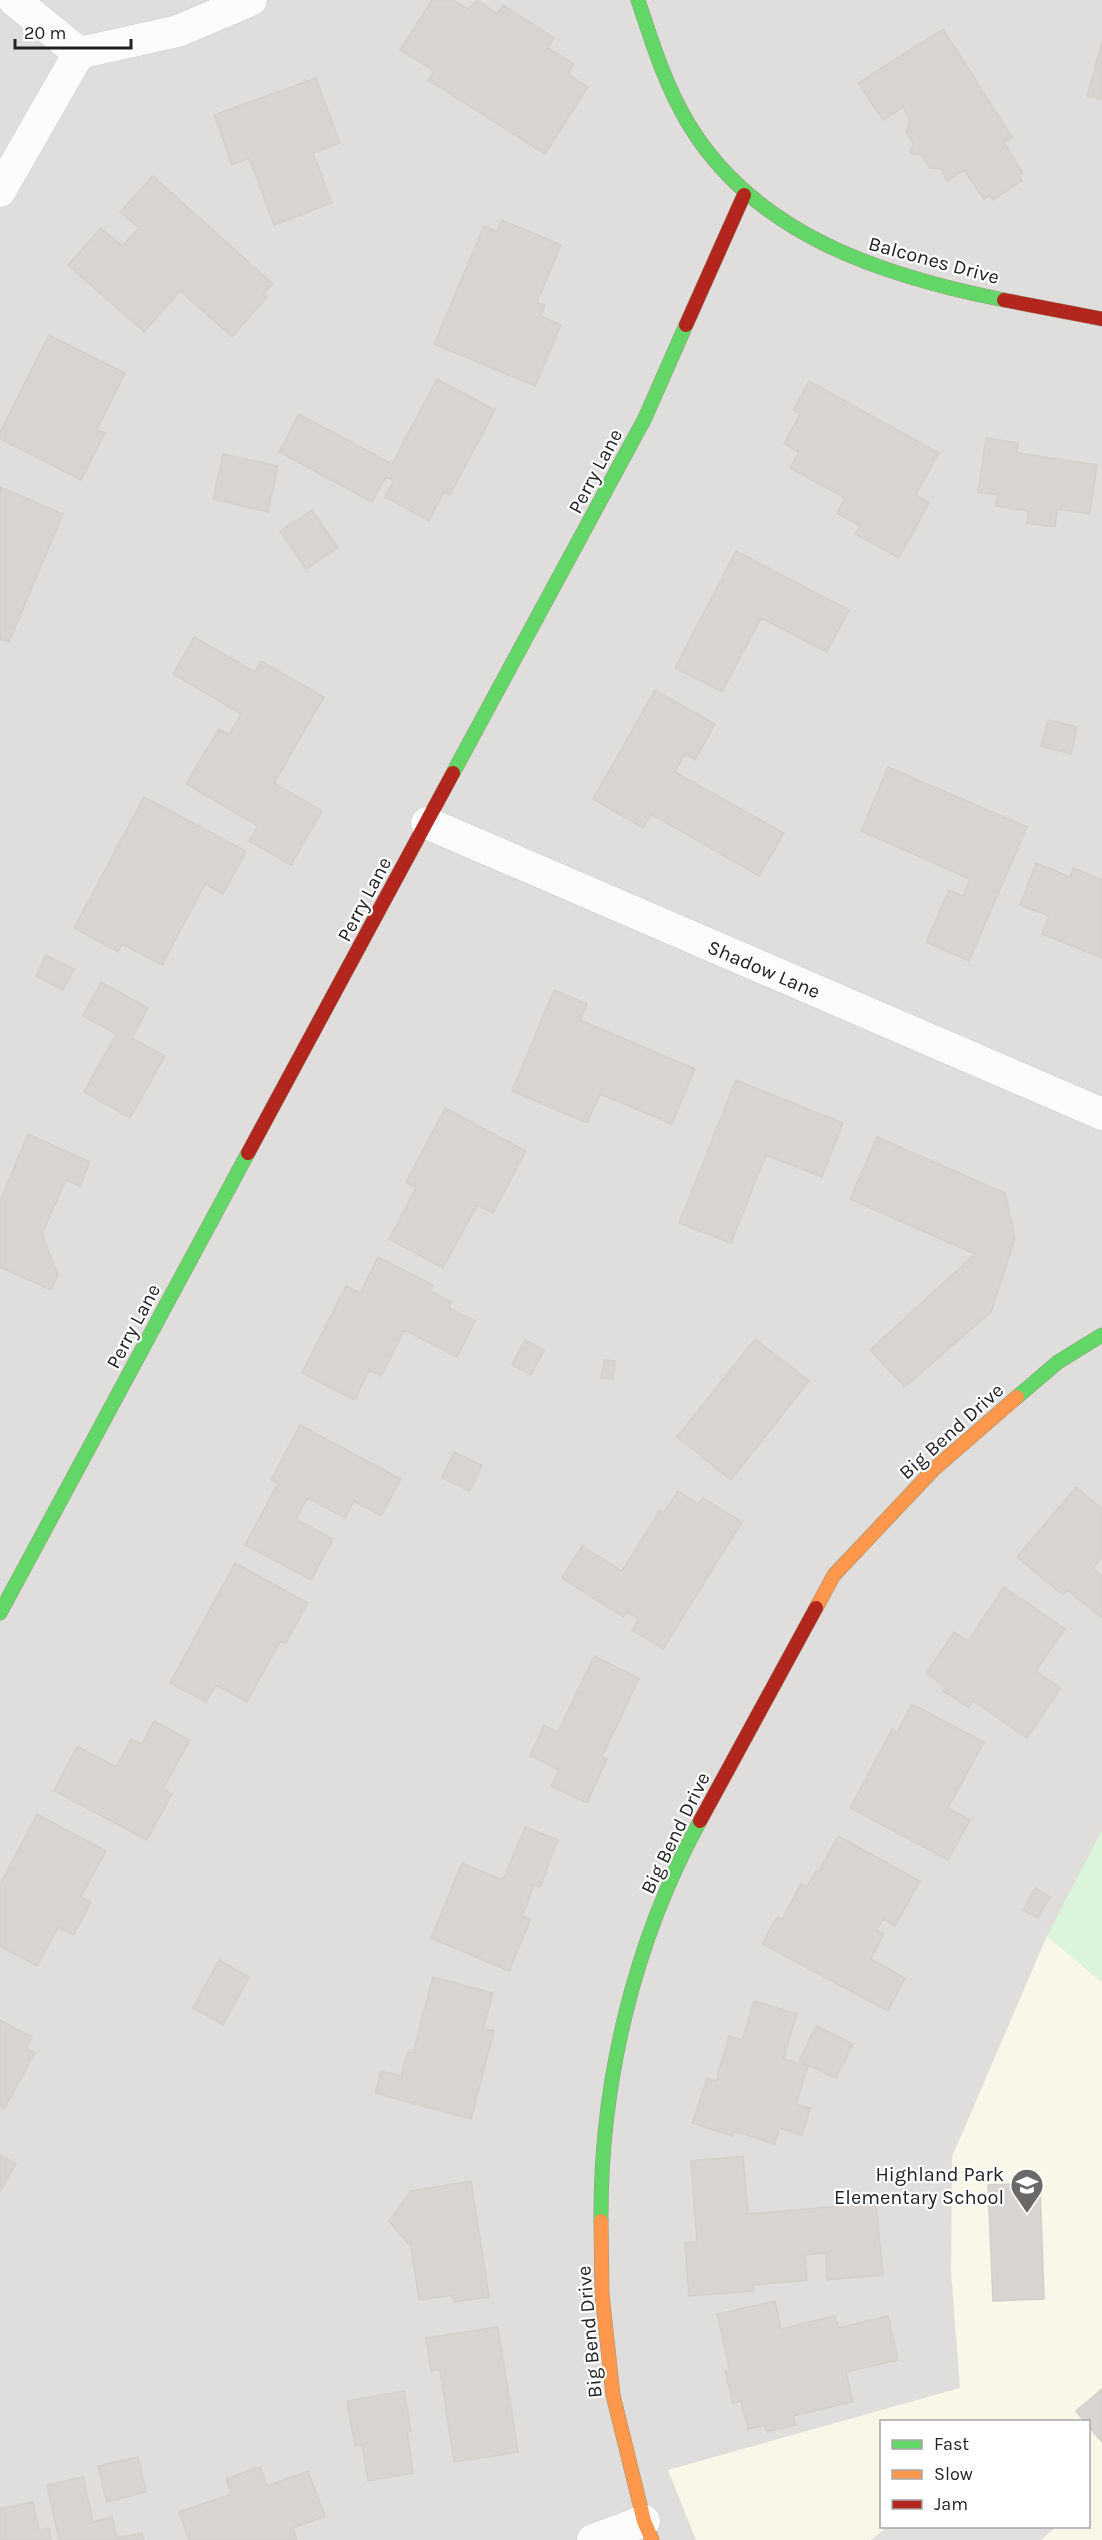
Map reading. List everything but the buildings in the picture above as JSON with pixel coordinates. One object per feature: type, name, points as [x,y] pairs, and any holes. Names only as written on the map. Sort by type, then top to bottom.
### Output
[{"type":"street","points":[[14,0],[79,53]]},
{"type":"street","points":[[0,191],[79,53],[178,31],[251,0]]},
{"type":"street","name":"Balcones Drive","points":[[638,0],[660,65],[696,136],[744,195],[820,245],[879,270],[936,285],[1102,319]]},
{"type":"street","name":"Perry Lane","points":[[0,1613],[645,418],[744,195]]},
{"type":"street","name":"Shadow Lane","points":[[427,823],[1102,1114]]},
{"type":"street","name":"Big Bend Drive","points":[[648,2531],[613,2395],[602,2294],[601,2198],[609,2111],[623,2025],[646,1943],[677,1863],[834,1575],[934,1469],[1058,1362],[1102,1335]]},
{"type":"street","points":[[593,2540],[648,2531]]},
{"type":"shaded area","points":[[0,0],[1102,0],[1102,2540],[0,2540]]},
{"type":"shaded area","name":"Highland Park Elementary School","points":[[1047,1936],[1102,1982],[1102,2540],[696,2540],[668,2470],[960,2388],[951,2271],[952,2157]]},
{"type":"shaded area","points":[[886,2528],[1055,2528],[1041,2540],[871,2540]]},
{"type":"green space","points":[[1102,1830],[1102,1982],[1047,1936]]},
{"type":"traffic: fast","points":[[638,0],[654,47],[680,109],[716,162],[749,195],[786,222],[826,244],[869,263],[913,278],[1004,300]]},
{"type":"traffic: fast","points":[[453,773],[645,418],[686,325]]},
{"type":"traffic: fast","points":[[0,1613],[248,1153]]},
{"type":"traffic: fast","points":[[1017,1397],[1058,1362],[1102,1335]]},
{"type":"traffic: fast","points":[[601,2221],[602,2169],[607,2118],[614,2066],[625,2015],[639,1964],[657,1915],[700,1821]]},
{"type":"traffic: slow","points":[[816,1608],[834,1575],[934,1469],[1017,1397]]},
{"type":"traffic: slow","points":[[601,2221],[602,2294],[613,2395],[644,2521],[652,2540]]},
{"type":"traffic: jam","points":[[686,325],[744,195]]},
{"type":"traffic: jam","points":[[1004,300],[1102,319]]},
{"type":"traffic: jam","points":[[248,1153],[453,773]]},
{"type":"traffic: jam","points":[[700,1821],[816,1608]]},
{"type":"place","name":"Highland Park Elementary School","points":[[1027,2214]]}]
